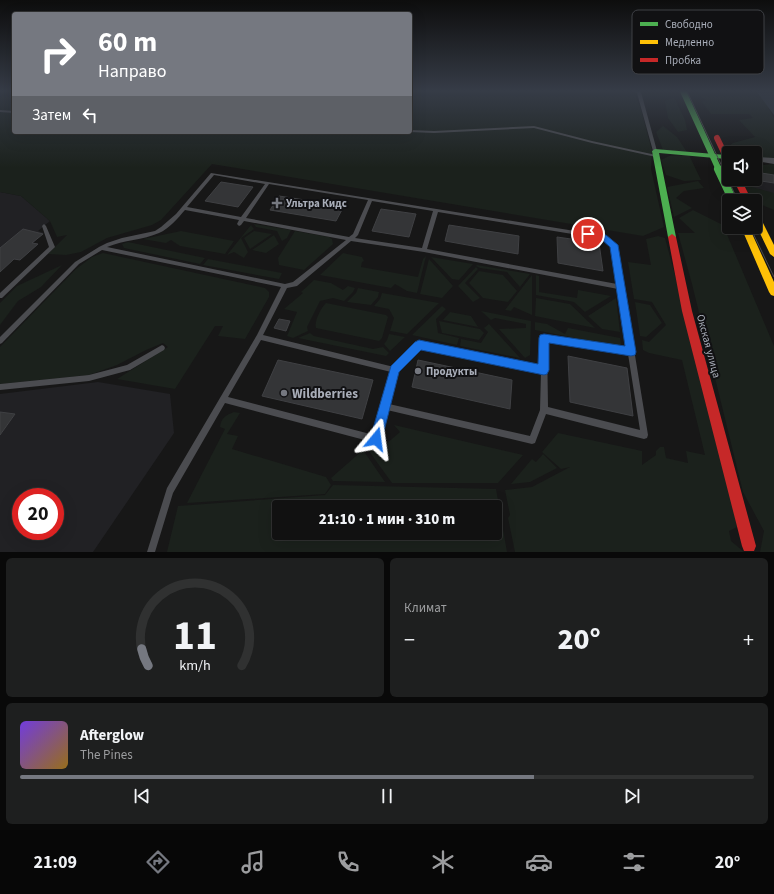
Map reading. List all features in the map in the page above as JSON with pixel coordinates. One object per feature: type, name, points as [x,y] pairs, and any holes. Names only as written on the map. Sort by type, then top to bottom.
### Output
[{"type":"main road","points":[[695,117],[730,194]]},
{"type":"main road","points":[[711,127],[722,149]]},
{"type":"main road","points":[[656,153],[722,157]]},
{"type":"main road","name":"Окская улица","points":[[656,153],[687,311],[749,546]]},
{"type":"main road","points":[[762,230],[774,254]]},
{"type":"main road","points":[[748,234],[774,292]]},
{"type":"street","points":[[762,160],[774,161]]},
{"type":"lane","points":[[412,131],[434,132],[534,127],[592,142],[656,153],[645,117]]},
{"type":"lane","points":[[0,341],[77,263],[101,248],[116,241],[159,231],[183,208],[213,174],[604,237],[614,245],[644,435],[544,410]]},
{"type":"lane","points":[[239,224],[268,183]]},
{"type":"lane","points":[[101,248],[285,286],[295,284],[355,235],[370,200]]},
{"type":"lane","points":[[183,208],[351,239],[424,250],[621,287]]},
{"type":"lane","points":[[424,250],[436,210]]},
{"type":"lane","points":[[0,296],[52,247],[44,226]]},
{"type":"lane","points":[[150,552],[170,491],[259,337],[285,286]]},
{"type":"lane","points":[[259,337],[394,370]]},
{"type":"lane","points":[[385,406],[532,440],[544,410],[544,338],[631,352]]},
{"type":"lane","points":[[224,399],[376,439],[394,370],[419,345],[544,370]]},
{"type":"lane","points":[[0,387],[89,378],[128,368],[162,348]]},
{"type":"shaded area","points":[[0,117],[12,117],[12,134],[412,134],[412,117],[643,117],[652,151],[651,169],[664,227],[643,236],[212,164],[161,220],[152,225],[107,238],[81,252],[66,255],[48,254],[67,235],[57,237],[50,221],[21,196],[0,192]]},
{"type":"shaded area","points":[[668,117],[683,117],[687,130],[678,132]]},
{"type":"shaded area","points":[[752,117],[773,117],[774,160],[762,158],[762,146],[729,146],[733,143],[755,137],[739,120],[753,118]]},
{"type":"shaded area","points":[[663,126],[677,137],[687,152],[663,150],[656,132]]},
{"type":"shaded area","points":[[689,155],[701,180],[684,181],[666,175],[661,160],[669,156]]},
{"type":"shaded area","points":[[774,164],[774,180],[762,177],[762,165]]},
{"type":"shaded area","points":[[774,175],[774,195],[752,191],[750,186],[762,186],[762,178]]},
{"type":"shaded area","points":[[698,181],[704,188],[684,191],[676,198],[692,208],[674,217],[667,187]]},
{"type":"shaded area","points":[[745,186],[774,193],[774,210],[762,205],[762,194],[749,194]]},
{"type":"shaded area","points":[[0,192],[21,196],[50,221],[38,231],[44,233],[33,243],[38,244],[20,260],[14,259],[0,272]]},
{"type":"shaded area","points":[[693,210],[722,224],[722,234],[727,234],[774,346],[774,552],[760,552],[764,531],[743,492],[678,233],[695,233],[679,218]]},
{"type":"shaded area","points":[[254,224],[291,230],[287,238],[282,241],[277,231],[256,227]]},
{"type":"shaded area","points":[[251,225],[254,229],[241,238],[248,252],[244,258],[234,252],[227,255]]},
{"type":"shaded area","points":[[181,231],[234,241],[225,254],[180,246],[171,240],[166,243],[143,239]]},
{"type":"shaded area","points":[[254,231],[272,234],[250,249],[244,238]]},
{"type":"shaded area","points":[[295,231],[329,237],[332,239],[333,244],[304,270],[279,265],[278,258]]},
{"type":"shaded area","points":[[274,235],[279,244],[266,253],[252,250]]},
{"type":"shaded area","points":[[658,236],[665,238],[724,459],[737,527],[729,531],[731,541],[744,552],[515,552],[508,518],[510,515],[505,490],[532,487],[570,467],[561,469],[542,452],[558,433],[642,451],[642,465],[656,455],[656,451],[660,447],[664,447],[666,458],[688,463],[686,451],[705,455],[682,360],[649,353],[643,350],[642,340],[649,342],[666,325],[652,302],[634,299],[628,262],[651,265],[646,239]]},
{"type":"shaded area","points":[[128,242],[205,258],[200,264],[124,248],[122,244]]},
{"type":"shaded area","points":[[103,253],[265,288],[269,292],[269,297],[245,339],[218,336],[223,326],[215,326],[175,389],[117,379],[168,347],[163,343],[117,365],[89,375],[0,384],[0,347],[76,269],[92,257]]},
{"type":"shaded area","points":[[343,253],[362,257],[364,261],[362,262],[361,267],[418,277],[423,259],[426,256],[417,293],[407,291],[395,284],[391,288],[320,275]]},
{"type":"shaded area","points":[[431,257],[473,264],[459,280],[452,279]]},
{"type":"shaded area","points":[[208,259],[282,273],[279,279],[203,265]]},
{"type":"shaded area","points":[[429,259],[453,286],[442,298],[420,294]]},
{"type":"shaded area","points":[[62,265],[41,287],[18,301],[0,325],[0,303],[17,286]]},
{"type":"shaded area","points":[[476,266],[530,274],[520,287],[507,272],[480,268]]},
{"type":"shaded area","points":[[476,267],[478,269],[465,283],[480,298],[473,302],[458,286]]},
{"type":"shaded area","points":[[479,271],[503,275],[517,291],[508,302],[483,298],[469,283]]},
{"type":"shaded area","points":[[532,275],[532,315],[514,307],[511,311],[505,310]]},
{"type":"shaded area","points":[[536,275],[539,276],[539,292],[577,298],[578,290],[611,296],[585,312],[574,302],[536,295]]},
{"type":"shaded area","points":[[314,280],[331,283],[343,290],[348,286],[355,288],[344,301],[333,298],[320,301],[307,327],[308,331],[293,338],[287,336],[297,312],[284,309],[303,293],[301,292]]},
{"type":"shaded area","points":[[358,288],[379,292],[378,297],[371,305],[347,302],[356,293]]},
{"type":"shaded area","points":[[382,293],[439,303],[407,334],[390,331],[394,318],[389,309],[374,306],[380,299]]},
{"type":"shaded area","points":[[536,298],[570,304],[595,328],[535,316]]},
{"type":"shaded area","points":[[616,298],[620,332],[602,329],[588,316]]},
{"type":"shaded area","points":[[635,302],[650,305],[662,323],[646,337],[640,336]]},
{"type":"shaded area","points":[[326,303],[386,315],[388,317],[382,338],[379,341],[316,328],[318,315]]},
{"type":"shaded area","points":[[442,306],[446,309],[436,319],[438,333],[459,338],[457,345],[412,335]]},
{"type":"shaded area","points":[[481,311],[531,321],[530,355],[525,358],[499,329],[526,328],[526,324],[495,318],[491,320]]},
{"type":"shaded area","points":[[450,312],[471,316],[478,327],[443,320]]},
{"type":"shaded area","points":[[439,321],[480,329],[484,333],[479,340],[442,333]]},
{"type":"shaded area","points":[[535,322],[547,324],[565,334],[568,328],[620,338],[621,344],[619,346],[615,346],[535,330]]},
{"type":"shaded area","points":[[489,324],[520,358],[460,346],[461,339],[481,343],[488,332],[484,328]]},
{"type":"shaded area","points":[[310,333],[314,336],[373,349],[383,347],[389,353],[386,356],[298,338]]},
{"type":"shaded area","points":[[389,334],[405,337],[390,351],[384,344]]},
{"type":"shaded area","points":[[98,382],[170,394],[174,433],[93,552],[0,552],[0,394]]},
{"type":"shaded area","points":[[234,412],[240,413],[227,434],[238,436],[232,449],[326,477],[331,485],[325,494],[187,503],[225,429],[220,427],[221,421],[226,416]]},
{"type":"shaded area","points":[[394,425],[523,455],[498,483],[392,483],[366,447],[379,439],[385,445],[400,432]]},
{"type":"shaded area","points":[[363,450],[385,482],[333,481],[331,478]]},
{"type":"shaded area","points":[[543,454],[557,468],[530,482],[511,484],[532,459],[536,462]]},
{"type":"shaded area","points":[[333,485],[496,489],[498,500],[272,500],[272,540],[502,540],[502,523],[507,552],[167,552],[178,506],[325,495]]},
{"type":"building","points":[[762,173],[774,175],[774,183],[762,181]]},
{"type":"building","points":[[221,182],[253,187],[238,207],[205,201]]},
{"type":"building","points":[[279,196],[344,206],[336,221],[270,210]]},
{"type":"building","points":[[381,209],[416,214],[409,237],[372,231]]},
{"type":"building","points":[[449,225],[519,236],[518,254],[445,241]]},
{"type":"building","points":[[23,229],[43,234],[32,243],[38,244],[20,260],[14,259],[0,272],[0,248]]},
{"type":"building","points":[[557,237],[599,243],[603,271],[558,263]]},
{"type":"building","points":[[279,319],[290,321],[286,331],[274,328]]},
{"type":"building","points":[[568,356],[627,368],[633,416],[570,402]]},
{"type":"building","points":[[278,360],[373,380],[362,419],[262,396]]},
{"type":"building","points":[[418,360],[512,380],[510,409],[412,387]]},
{"type":"building","points":[[0,412],[15,414],[0,435]]},
{"type":"tram line","points":[[699,117],[735,194]]},
{"type":"tram line","points":[[753,234],[774,277]]},
{"type":"traffic: fast","points":[[695,117],[730,194]]},
{"type":"traffic: fast","points":[[672,237],[655,151],[722,157]]},
{"type":"traffic: slow","points":[[762,229],[774,254]]},
{"type":"traffic: slow","points":[[748,234],[774,292]]},
{"type":"traffic: jam","points":[[717,138],[722,148]]},
{"type":"traffic: jam","points":[[740,186],[744,194]]},
{"type":"traffic: jam","points":[[672,237],[687,311],[749,546]]},
{"type":"place","name":"Ультра Кидс","points":[[277,203]]},
{"type":"place","name":"Продукты","points":[[418,371]]},
{"type":"place","name":"Wildberries","points":[[284,393]]},
{"type":"route","points":[[376,439],[394,370],[419,345],[544,370],[544,338],[631,352],[614,245],[604,237],[588,234]]}]
